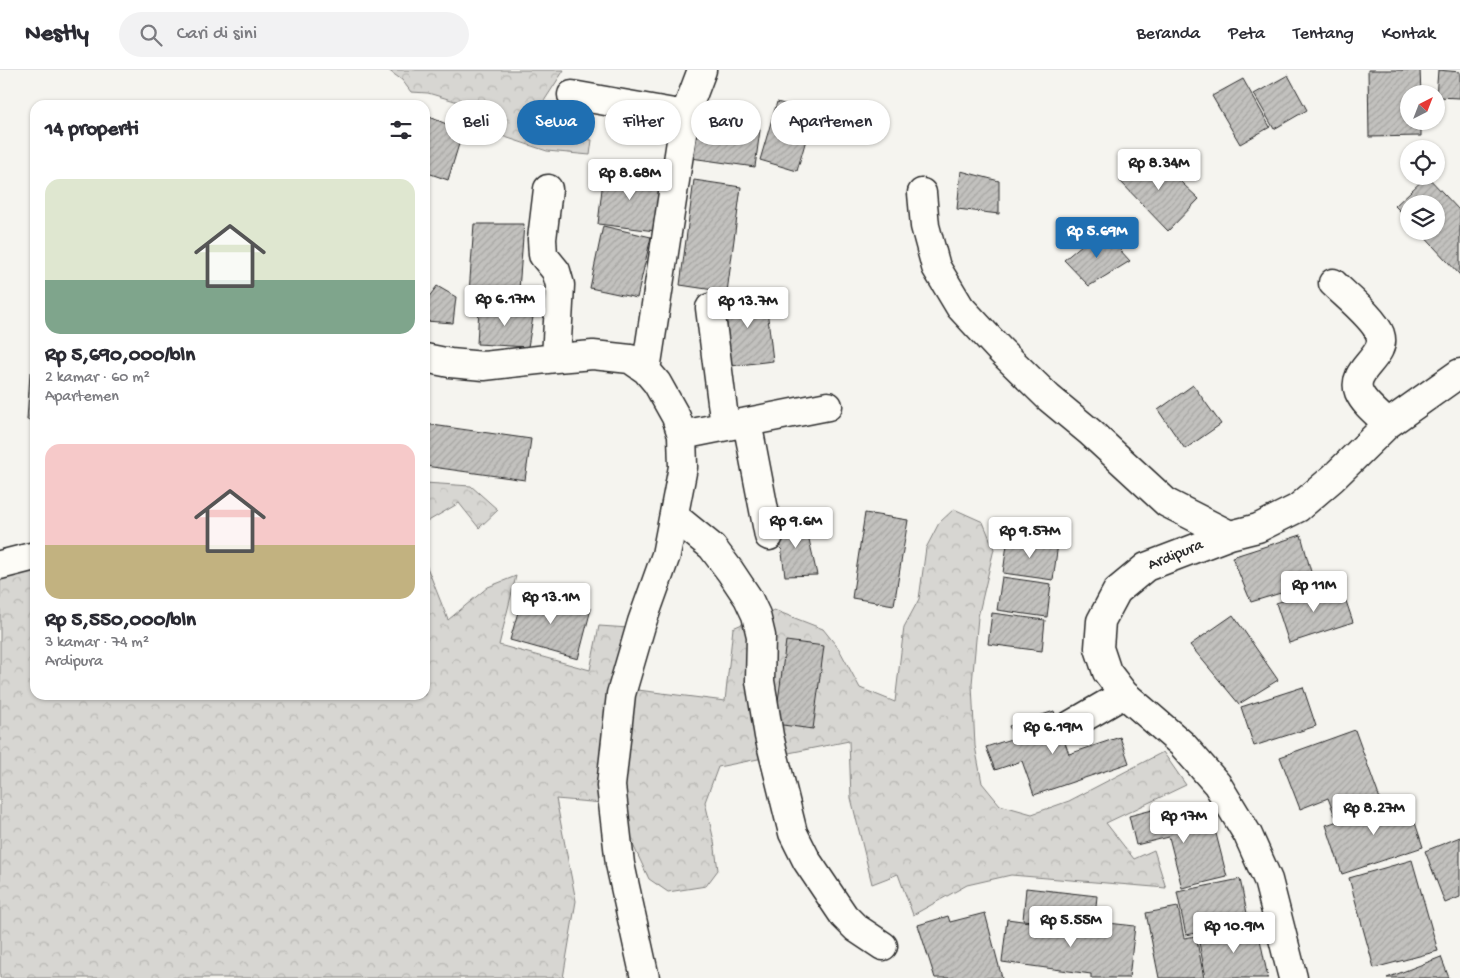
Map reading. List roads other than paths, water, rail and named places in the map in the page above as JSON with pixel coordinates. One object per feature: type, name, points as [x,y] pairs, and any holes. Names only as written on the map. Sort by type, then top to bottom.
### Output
[{"type":"street","points":[[646,370],[685,115],[702,70]]},
{"type":"street","points":[[572,95],[685,115]]},
{"type":"street","points":[[548,189],[542,239],[543,256],[556,271],[560,285],[556,358]]},
{"type":"street","points":[[922,193],[924,226],[936,267],[960,307],[1049,398],[1090,432],[1167,503],[1230,535]]},
{"type":"street","points":[[1333,283],[1369,318],[1381,336],[1377,353],[1362,372],[1358,382],[1359,392],[1388,424]]},
{"type":"street","points":[[710,308],[736,424],[769,536]]},
{"type":"street","points":[[430,359],[484,366],[593,356],[630,359],[646,370],[657,384],[676,417],[682,435],[683,467],[666,556],[642,622],[621,694],[611,786],[620,864],[646,978]]},
{"type":"street","name":"Ardipura","points":[[1293,978],[1268,880],[1248,835],[1217,784],[1182,744],[1124,694],[1107,672],[1099,648],[1101,621],[1118,591],[1146,567],[1230,535],[1258,528],[1298,508],[1333,478],[1388,424],[1460,373]]},
{"type":"street","points":[[682,435],[828,406]]},
{"type":"street","points":[[674,516],[712,547],[748,598],[756,615],[761,636],[760,681],[769,736],[793,833],[807,861],[844,916],[856,928],[883,946]]},
{"type":"street","points":[[0,565],[30,557]]},
{"type":"street","points":[[1069,726],[1124,694]]}]
